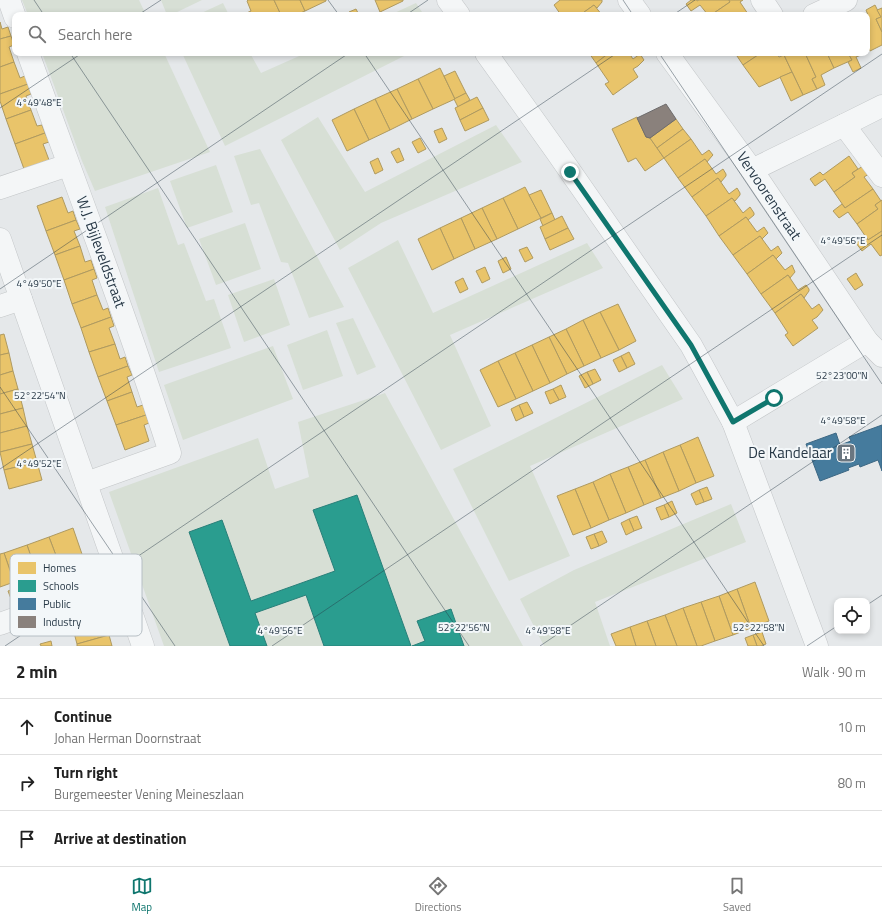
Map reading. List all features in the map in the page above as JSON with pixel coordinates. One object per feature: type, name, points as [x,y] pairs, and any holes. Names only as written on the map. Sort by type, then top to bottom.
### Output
[{"type":"street","points":[[9,0],[13,12]]},
{"type":"street","points":[[448,0],[457,12]]},
{"type":"street","points":[[629,0],[638,12]]},
{"type":"street","points":[[762,0],[770,12]]},
{"type":"street","points":[[820,12],[846,0]]},
{"type":"street","name":"W.J. Bijleveldstraat","points":[[29,56],[143,370],[170,453],[86,483]]},
{"type":"street","points":[[488,56],[556,150],[691,345],[733,422],[817,646]]},
{"type":"street","name":"Vervoorenstraat","points":[[669,56],[752,170],[874,349]]},
{"type":"street","points":[[752,170],[882,106]]},
{"type":"street","points":[[844,125],[882,176]]},
{"type":"street","points":[[0,188],[68,164]]},
{"type":"street","points":[[0,239],[111,554]]},
{"type":"street","points":[[0,306],[21,299]]},
{"type":"street","points":[[733,422],[874,349]]},
{"type":"street","points":[[0,624],[10,620]]},
{"type":"street","points":[[139,636],[143,646]]},
{"type":"shaded area","points":[[22,0],[139,0],[145,12],[27,12]]},
{"type":"shaded area","points":[[161,0],[202,0],[177,12],[166,12]]},
{"type":"shaded area","points":[[223,3],[228,12],[204,12]]},
{"type":"shaded area","points":[[416,3],[422,12],[396,12]]},
{"type":"shaded area","points":[[43,56],[165,56],[210,152],[95,191],[82,161]]},
{"type":"shaded area","points":[[183,56],[252,56],[261,73],[299,56],[404,56],[225,146]]},
{"type":"shaded area","points":[[318,117],[365,192],[496,125],[522,162],[381,223],[340,250],[281,140]]},
{"type":"shaded area","points":[[260,149],[344,307],[309,318],[288,263],[281,262],[259,203],[251,205],[234,156]]},
{"type":"shaded area","points":[[216,165],[233,212],[187,228],[170,181]]},
{"type":"shaded area","points":[[158,188],[178,245],[184,243],[206,301],[214,299],[231,348],[159,372],[105,207]]},
{"type":"shaded area","points":[[245,223],[261,269],[216,285],[199,239]]},
{"type":"shaded area","points":[[398,240],[433,313],[587,243],[603,268],[450,335],[491,426],[441,450],[348,268]]},
{"type":"shaded area","points":[[274,279],[290,325],[244,342],[228,295]]},
{"type":"shaded area","points":[[353,318],[376,367],[357,375],[336,323]]},
{"type":"shaded area","points":[[327,330],[343,376],[303,390],[287,345]]},
{"type":"shaded area","points":[[273,346],[293,399],[183,440],[164,385]]},
{"type":"shaded area","points":[[662,365],[683,399],[530,466],[570,556],[509,581],[453,469]]},
{"type":"shaded area","points":[[385,393],[523,646],[164,646],[142,584],[142,554],[131,554],[109,492],[258,438],[275,489],[309,477],[298,422]]},
{"type":"shaded area","points":[[731,504],[746,542],[595,602],[610,646],[544,646],[520,599],[574,570]]},
{"type":"building: Homes","points":[[274,0],[280,12],[249,12],[251,11],[247,1]]},
{"type":"building: Homes","points":[[274,0],[300,0],[305,11],[303,12],[280,12]]},
{"type":"building: Homes","points":[[300,0],[326,0],[326,1],[305,11]]},
{"type":"building: Homes","points":[[375,0],[403,0],[403,1],[380,12]]},
{"type":"building: Homes","points":[[560,0],[602,0],[597,8],[594,5],[584,12],[559,12],[554,5]]},
{"type":"building: Homes","points":[[691,0],[729,0],[730,2],[715,12],[706,12],[700,5],[691,11],[686,4]]},
{"type":"building: Homes","points":[[729,0],[743,0],[740,2],[747,12],[715,12],[730,2]]},
{"type":"building: Homes","points":[[594,5],[600,12],[584,12]]},
{"type":"building: Homes","points":[[875,5],[881,17],[876,19],[882,32],[882,45],[870,51],[870,12],[867,12],[866,10]]},
{"type":"building: Homes","points":[[882,8],[882,32],[876,19],[881,17],[877,10]]},
{"type":"building: Homes","points":[[356,9],[358,12],[349,12]]},
{"type":"building: Homes","points":[[0,22],[2,29],[8,27],[11,36],[0,39]]},
{"type":"building: Homes","points":[[11,36],[12,46],[9,47],[14,62],[0,67],[0,39]]},
{"type":"building: Homes","points":[[591,56],[605,56],[596,63]]},
{"type":"building: Homes","points":[[605,56],[631,56],[633,59],[637,56],[641,56],[644,60],[633,69],[638,77],[613,95],[605,84],[609,82],[596,63]]},
{"type":"building: Homes","points":[[737,56],[756,56],[743,65]]},
{"type":"building: Homes","points":[[756,56],[784,56],[792,72],[759,87],[743,65]]},
{"type":"building: Homes","points":[[784,56],[806,56],[816,77],[812,79],[817,89],[803,95]]},
{"type":"building: Homes","points":[[806,56],[828,56],[834,68],[821,75],[825,85],[817,89],[812,79],[816,77]]},
{"type":"building: Homes","points":[[828,56],[850,56],[852,60],[834,68]]},
{"type":"building: Homes","points":[[850,56],[858,56],[856,57],[861,68],[853,72],[848,62],[852,60]]},
{"type":"building: Homes","points":[[14,62],[20,78],[25,76],[28,84],[0,94],[0,67]]},
{"type":"building: Homes","points":[[440,68],[455,99],[433,109],[418,79]]},
{"type":"building: Homes","points":[[455,71],[466,93],[455,99],[444,76]]},
{"type":"building: Homes","points":[[792,72],[803,95],[791,101],[780,77]]},
{"type":"building: Homes","points":[[418,79],[433,109],[412,119],[397,89]]},
{"type":"building: Homes","points":[[28,84],[31,94],[26,96],[31,110],[6,119],[0,101],[0,94]]},
{"type":"building: Homes","points":[[397,89],[412,119],[390,130],[375,99]]},
{"type":"building: Homes","points":[[466,93],[470,100],[458,107],[454,99]]},
{"type":"building: Homes","points":[[477,97],[483,108],[460,120],[455,108]]},
{"type":"building: Homes","points":[[375,99],[390,130],[369,140],[354,109]]},
{"type":"building: Homes","points":[[483,108],[489,120],[465,131],[460,120]]},
{"type":"building: Homes","points":[[354,109],[369,140],[347,151],[332,120]]},
{"type":"building: Homes","points":[[31,110],[37,126],[42,125],[45,133],[15,144],[6,119]]},
{"type":"building: Homes","points":[[637,117],[646,137],[650,138],[664,158],[645,171],[636,158],[628,162],[612,129]]},
{"type":"building: Homes","points":[[676,119],[683,129],[657,148],[650,138]]},
{"type":"building: Homes","points":[[442,128],[447,139],[439,143],[434,131]]},
{"type":"building: Homes","points":[[683,129],[691,139],[664,158],[657,148]]},
{"type":"building: Homes","points":[[45,133],[49,142],[43,144],[49,160],[24,169],[15,144]]},
{"type":"building: Homes","points":[[420,138],[426,149],[418,153],[412,142]]},
{"type":"building: Homes","points":[[691,139],[702,155],[709,150],[713,155],[707,162],[705,159],[678,178],[664,158]]},
{"type":"building: Homes","points":[[399,148],[404,160],[397,163],[391,152]]},
{"type":"building: Homes","points":[[849,156],[858,169],[852,173],[855,177],[834,192],[825,179],[815,186],[810,179],[820,172],[823,175]]},
{"type":"building: Homes","points":[[378,158],[383,170],[375,174],[370,162]]},
{"type":"building: Homes","points":[[705,159],[716,174],[723,169],[726,176],[721,182],[718,178],[692,197],[678,178]]},
{"type":"building: Homes","points":[[863,166],[869,174],[864,177],[873,189],[845,208],[834,192],[855,177],[852,173]]},
{"type":"building: Homes","points":[[718,178],[729,194],[737,188],[740,195],[735,201],[732,198],[706,216],[692,197]]},
{"type":"building: Homes","points":[[525,187],[541,218],[518,229],[503,198]]},
{"type":"building: Homes","points":[[873,189],[881,201],[875,205],[878,209],[857,224],[848,212],[839,218],[833,211],[842,204],[845,208]]},
{"type":"building: Homes","points":[[541,190],[552,213],[541,218],[529,195]]},
{"type":"building: Homes","points":[[62,197],[68,213],[73,211],[76,220],[46,231],[37,206]]},
{"type":"building: Homes","points":[[503,198],[518,229],[497,239],[482,208]]},
{"type":"building: Homes","points":[[732,198],[743,213],[750,207],[754,215],[748,220],[746,217],[719,236],[706,216]]},
{"type":"building: Homes","points":[[882,200],[882,231],[868,240],[857,224],[878,209],[875,205]]},
{"type":"building: Homes","points":[[482,208],[497,239],[475,249],[461,218]]},
{"type":"building: Homes","points":[[552,213],[555,220],[543,226],[540,219]]},
{"type":"building: Homes","points":[[562,216],[568,228],[545,239],[540,227]]},
{"type":"building: Homes","points":[[746,217],[757,232],[764,227],[768,233],[762,239],[760,236],[733,255],[719,236]]},
{"type":"building: Homes","points":[[461,218],[475,249],[454,259],[440,228]]},
{"type":"building: Homes","points":[[76,220],[80,229],[74,231],[80,246],[55,255],[46,231]]},
{"type":"building: Homes","points":[[440,228],[454,259],[432,270],[418,239]]},
{"type":"building: Homes","points":[[568,228],[574,239],[550,250],[545,239]]},
{"type":"building: Homes","points":[[882,231],[882,255],[880,256],[871,244],[862,251],[856,243],[866,236],[868,240]]},
{"type":"building: Homes","points":[[760,236],[771,251],[778,246],[782,253],[776,259],[773,255],[747,274],[733,255]]},
{"type":"building: Homes","points":[[80,246],[85,262],[91,260],[94,269],[64,280],[55,255]]},
{"type":"building: Homes","points":[[527,247],[533,258],[525,262],[519,250]]},
{"type":"building: Homes","points":[[773,255],[785,270],[792,265],[795,272],[790,278],[788,275],[761,294],[747,274]]},
{"type":"building: Homes","points":[[506,257],[511,269],[503,273],[498,261]]},
{"type":"building: Homes","points":[[485,267],[490,279],[482,283],[476,271]]},
{"type":"building: Homes","points":[[94,269],[97,278],[92,280],[97,295],[72,304],[64,280]]},
{"type":"building: Homes","points":[[856,273],[863,285],[855,290],[847,279]]},
{"type":"building: Homes","points":[[788,275],[798,290],[806,285],[809,291],[804,298],[801,294],[775,313],[761,294]]},
{"type":"building: Homes","points":[[463,278],[468,289],[460,293],[455,282]]},
{"type":"building: Homes","points":[[801,294],[812,309],[819,304],[823,310],[812,320],[818,328],[793,346],[785,335],[788,333],[775,313]]},
{"type":"building: Homes","points":[[97,295],[103,310],[108,308],[111,317],[81,328],[72,304]]},
{"type":"building: Homes","points":[[618,304],[636,341],[619,350],[600,312]]},
{"type":"building: Homes","points":[[600,312],[619,350],[601,358],[583,320]]},
{"type":"building: Homes","points":[[111,317],[114,326],[109,328],[115,344],[89,352],[81,328]]},
{"type":"building: Homes","points":[[583,320],[601,358],[584,366],[566,329]]},
{"type":"building: Homes","points":[[566,329],[584,366],[567,374],[549,337]]},
{"type":"building: Homes","points":[[4,334],[9,353],[0,355],[0,335]]},
{"type":"building: Homes","points":[[549,337],[567,374],[550,383],[532,345]]},
{"type":"building: Homes","points":[[115,344],[120,359],[125,357],[128,366],[98,377],[89,352]]},
{"type":"building: Homes","points":[[532,345],[550,383],[533,391],[515,353]]},
{"type":"building: Homes","points":[[629,352],[635,364],[627,368],[621,356]]},
{"type":"building: Homes","points":[[9,353],[13,371],[0,375],[0,355]]},
{"type":"building: Homes","points":[[515,353],[533,391],[516,399],[498,361]]},
{"type":"building: Homes","points":[[621,356],[627,368],[619,372],[613,360]]},
{"type":"building: Homes","points":[[498,361],[516,399],[498,407],[480,370]]},
{"type":"building: Homes","points":[[128,366],[132,375],[127,377],[132,392],[107,401],[98,377]]},
{"type":"building: Homes","points":[[595,369],[601,380],[593,384],[587,372]]},
{"type":"building: Homes","points":[[13,371],[18,389],[0,394],[0,375]]},
{"type":"building: Homes","points":[[587,372],[593,384],[585,388],[579,376]]},
{"type":"building: Homes","points":[[561,385],[566,397],[559,400],[553,389]]},
{"type":"building: Homes","points":[[18,389],[23,408],[0,414],[0,394]]},
{"type":"building: Homes","points":[[553,389],[559,400],[550,404],[545,392]]},
{"type":"building: Homes","points":[[132,392],[137,407],[143,405],[146,415],[116,425],[107,401]]},
{"type":"building: Homes","points":[[527,402],[533,413],[524,417],[519,405]]},
{"type":"building: Homes","points":[[519,405],[524,417],[516,421],[511,409]]},
{"type":"building: Homes","points":[[23,408],[27,426],[0,433],[0,414]]},
{"type":"building: Homes","points":[[146,415],[149,423],[144,425],[149,441],[125,450],[116,425]]},
{"type":"building: Homes","points":[[27,426],[32,444],[0,452],[0,433]]},
{"type":"building: Homes","points":[[698,437],[714,476],[696,483],[680,445]]},
{"type":"building: Homes","points":[[32,444],[37,462],[4,470],[0,452]]},
{"type":"building: Homes","points":[[680,445],[696,483],[679,491],[663,452]]},
{"type":"building: Homes","points":[[663,452],[679,491],[661,498],[645,460]]},
{"type":"building: Homes","points":[[645,460],[661,498],[644,505],[628,467]]},
{"type":"building: Homes","points":[[37,462],[42,480],[9,489],[4,470]]},
{"type":"building: Homes","points":[[628,467],[644,505],[626,513],[610,474]]},
{"type":"building: Homes","points":[[610,474],[626,513],[609,520],[593,482]]},
{"type":"building: Homes","points":[[593,482],[609,520],[591,528],[575,489]]},
{"type":"building: Homes","points":[[707,487],[712,499],[704,502],[699,490]]},
{"type":"building: Homes","points":[[575,489],[591,528],[573,535],[557,496]]},
{"type":"building: Homes","points":[[699,490],[704,502],[696,505],[691,494]]},
{"type":"building: Homes","points":[[672,501],[677,513],[669,517],[664,505]]},
{"type":"building: Homes","points":[[664,505],[669,517],[661,520],[656,508]]},
{"type":"building: Homes","points":[[637,516],[642,528],[634,531],[629,519]]},
{"type":"building: Homes","points":[[629,519],[634,531],[626,535],[621,523]]},
{"type":"building: Homes","points":[[73,528],[82,554],[55,554],[49,537]]},
{"type":"building: Homes","points":[[602,531],[607,542],[599,546],[594,534]]},
{"type":"building: Homes","points":[[594,534],[599,546],[591,549],[586,537]]},
{"type":"building: Homes","points":[[49,537],[55,554],[30,554],[27,545]]},
{"type":"building: Homes","points":[[27,545],[30,554],[10,554],[10,570],[4,553]]},
{"type":"building: Homes","points":[[4,553],[10,570],[10,583],[0,587],[0,554]]},
{"type":"building: Homes","points":[[755,582],[769,621],[751,628],[737,589]]},
{"type":"building: Homes","points":[[737,589],[751,628],[733,635],[719,596]]},
{"type":"building: Homes","points":[[719,596],[733,635],[715,641],[701,602]]},
{"type":"building: Homes","points":[[701,602],[715,641],[697,646],[683,608]]},
{"type":"building: Homes","points":[[683,608],[697,646],[677,646],[665,615]]},
{"type":"building: Homes","points":[[665,615],[677,646],[656,646],[647,621]]},
{"type":"building: Homes","points":[[647,621],[656,646],[636,646],[630,627]]},
{"type":"building: Homes","points":[[630,627],[636,646],[616,646],[611,634]]},
{"type":"building: Homes","points":[[762,632],[766,644],[757,646],[753,635]]},
{"type":"building: Homes","points":[[753,635],[757,646],[748,646],[745,638]]},
{"type":"building: Homes","points":[[75,636],[105,636],[77,644]]},
{"type":"building: Homes","points":[[109,636],[112,646],[77,646],[77,644]]},
{"type":"building: Homes","points":[[51,641],[52,646],[41,646],[40,644]]},
{"type":"building: Schools","points":[[357,495],[411,646],[324,646],[306,595],[255,613],[267,646],[230,646],[189,532],[222,520],[251,601],[335,571],[313,510]]},
{"type":"building: Schools","points":[[451,609],[464,646],[412,646],[425,641],[417,621]]},
{"type":"building: Public","name":"De Kandelaar","points":[[882,425],[882,471],[878,460],[860,467],[859,464],[848,468],[849,470],[820,481],[806,444],[836,433],[840,445],[851,441],[849,437]]},
{"type":"building: Industry","points":[[666,104],[676,119],[650,138],[646,137],[637,118]]},
{"type":"place","name":"De Kandelaar","points":[[846,453]]},
{"type":"route","points":[[570,172],[691,345],[733,422],[774,398]]}]
